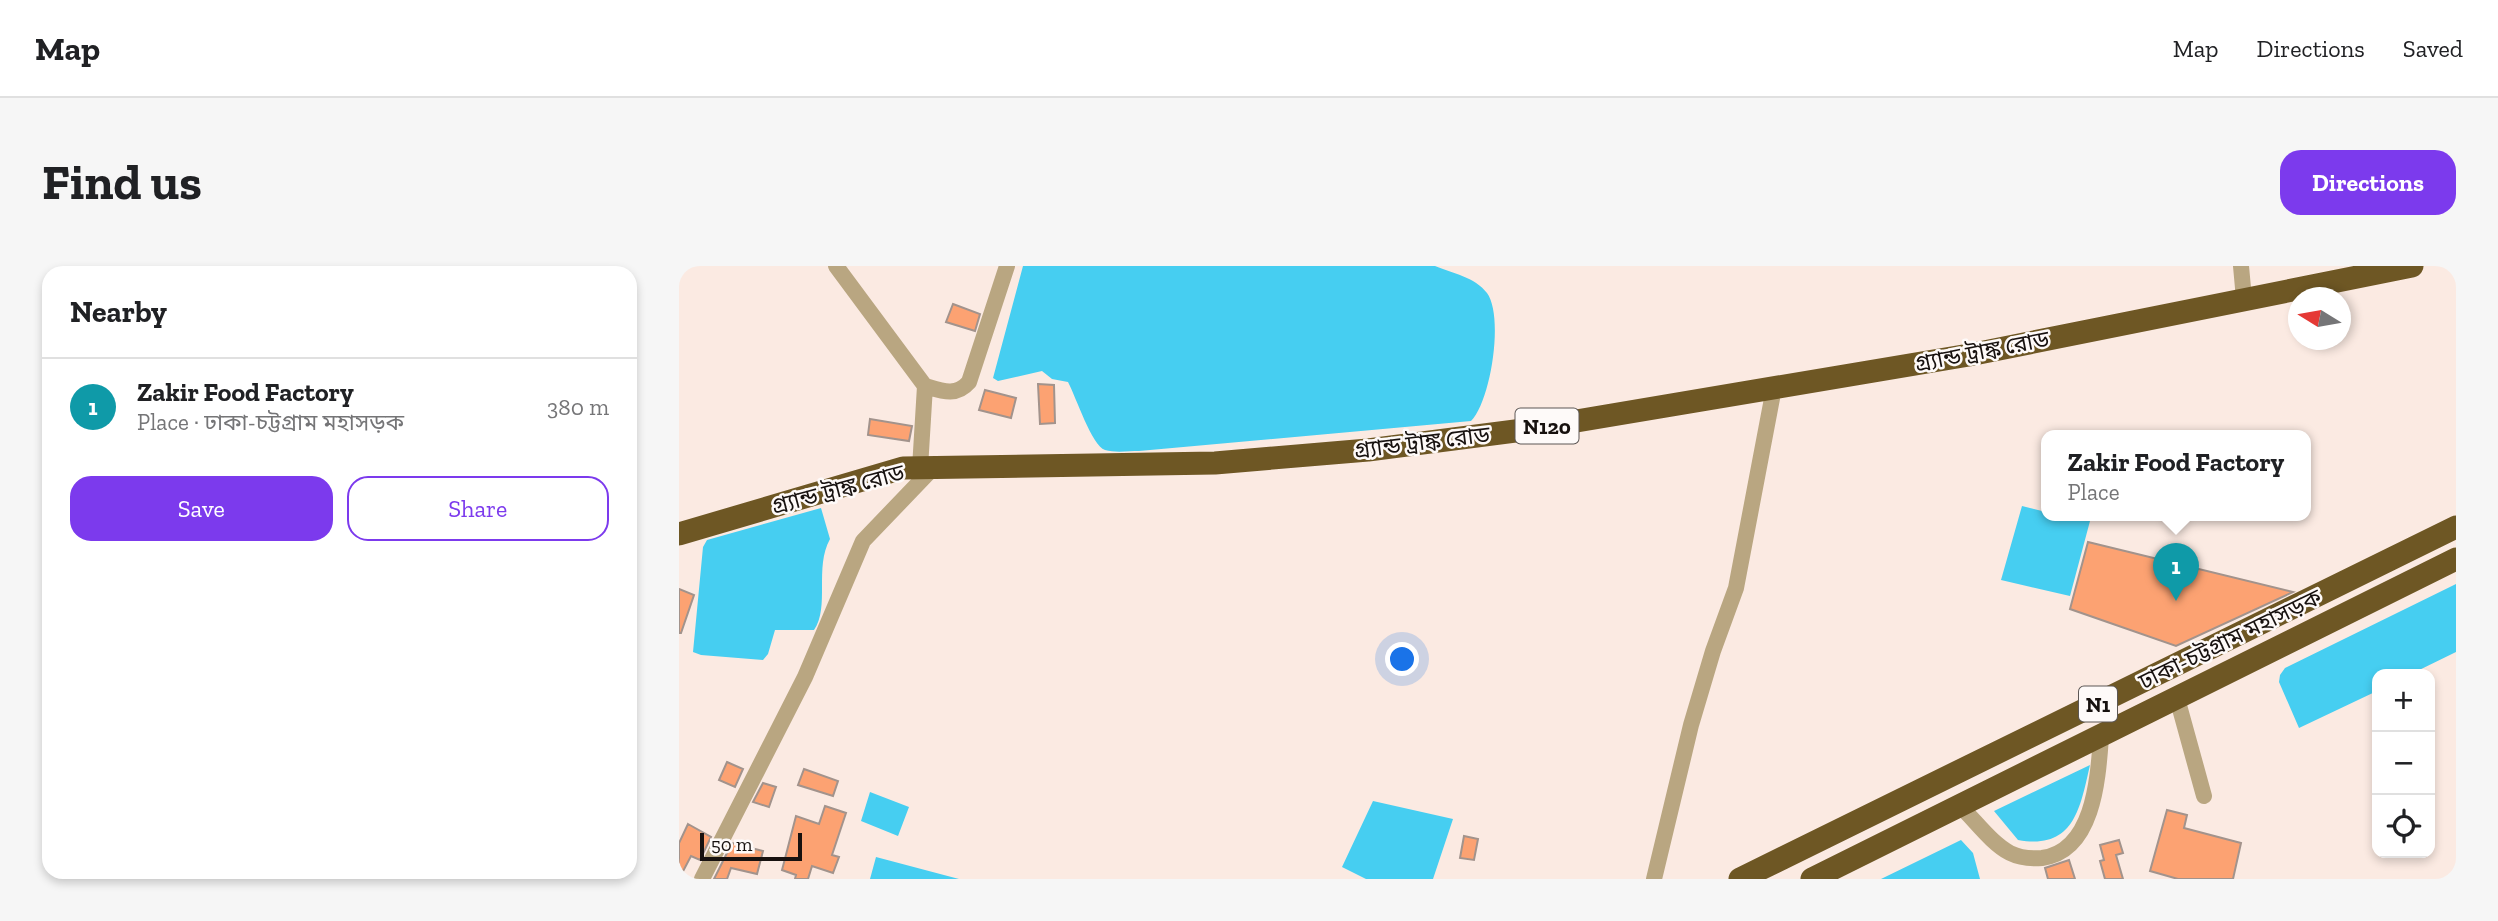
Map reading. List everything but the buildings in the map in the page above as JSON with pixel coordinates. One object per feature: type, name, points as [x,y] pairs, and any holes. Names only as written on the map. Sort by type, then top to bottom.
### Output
[{"type":"highway","name":"গ্র্যান্ড ট্রাঙ্ক রোড","points":[[679,534],[903,468],[1215,463],[1368,450],[1523,430],[1969,355],[2412,266]]},
{"type":"highway","name":"ঢাকা-চট্টগ্রাম মহাসড়ক","points":[[1740,879],[2456,527]]},
{"type":"highway","name":"ঢাকা-চট্টগ্রাম মহাসড়ক","points":[[1812,879],[2456,559]]},
{"type":"street","points":[[702,879],[805,677],[863,541],[926,468],[925,386],[836,266]]},
{"type":"street","points":[[925,386],[954,392],[969,382],[1007,266]]},
{"type":"street","points":[[2241,266],[2244,299]]},
{"type":"street","points":[[1654,879],[1691,725],[1713,651],[1736,588],[1774,387]]},
{"type":"street","points":[[2177,698],[2204,796]]},
{"type":"street","points":[[1959,805],[2009,852],[2029,859],[2058,853],[2079,836],[2086,819],[2097,774],[2101,737]]},
{"type":"water","points":[[1023,266],[1435,266],[1470,279],[1487,293],[1492,304],[1495,338],[1489,378],[1478,411],[1471,421],[1139,451],[1105,450],[1090,431],[1068,382],[1052,379],[1042,371],[998,381],[993,378]]},
{"type":"water","points":[[2022,506],[2041,511],[2041,521],[2090,521],[2070,596],[2001,580]]},
{"type":"water","points":[[821,508],[830,539],[823,562],[821,610],[814,630],[775,630],[768,654],[763,660],[693,652],[703,547],[707,540]]},
{"type":"water","points":[[2456,584],[2456,652],[2421,669],[2372,669],[2372,693],[2299,728],[2279,682],[2285,668]]},
{"type":"water","points":[[2090,765],[2078,811],[2063,832],[2051,839],[2018,840],[1994,811]]},
{"type":"water","points":[[870,792],[909,807],[898,836],[861,821]]},
{"type":"water","points":[[1373,801],[1453,819],[1433,879],[1366,879],[1342,867]]},
{"type":"water","points":[[1961,840],[1973,853],[1980,879],[1881,879]]},
{"type":"water","points":[[876,857],[959,879],[870,879]]},
{"type":"place","name":"Zakir Food Factory","points":[[2176,601]]}]
